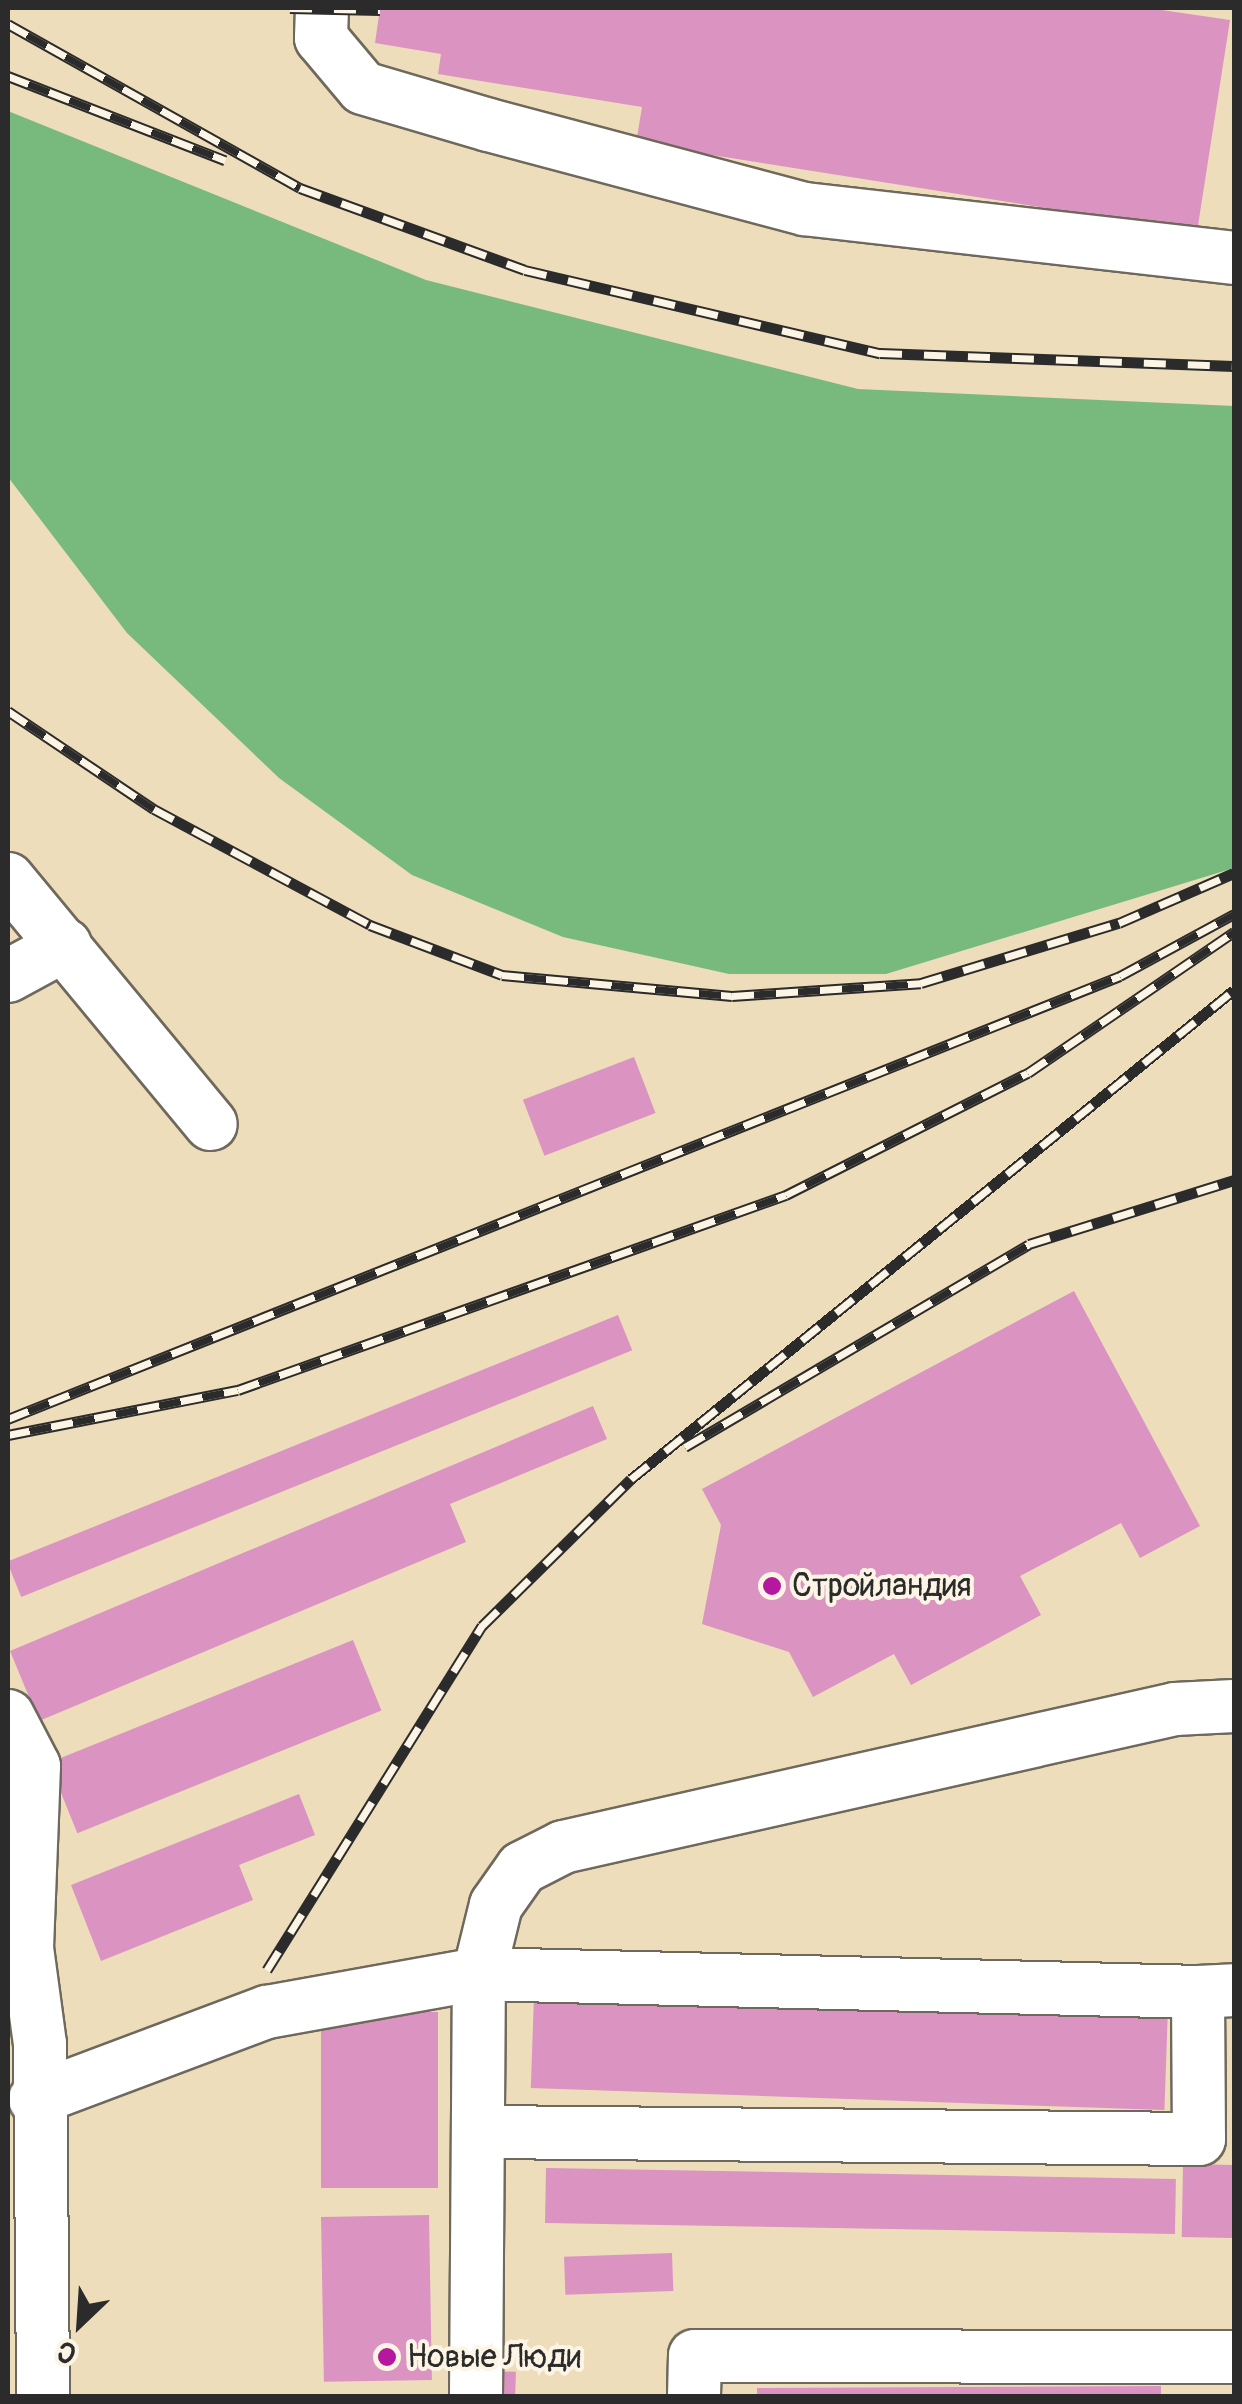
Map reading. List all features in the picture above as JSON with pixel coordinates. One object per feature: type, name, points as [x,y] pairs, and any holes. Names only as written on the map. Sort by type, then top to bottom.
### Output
[{"type":"lane","points":[[322,8],[321,38],[363,88],[489,125],[805,209],[1234,258]]},
{"type":"lane","points":[[8,879],[210,1124]]},
{"type":"lane","points":[[8,976],[65,945]]},
{"type":"lane","points":[[476,2396],[484,2132],[479,1974],[496,1905],[522,1868],[564,1848],[1175,1709],[1234,1706]]},
{"type":"lane","points":[[8,1716],[34,1766],[17,1948],[40,2044],[35,2099],[44,2396]]},
{"type":"lane","points":[[35,2099],[266,2012],[479,1974],[1216,1991],[1199,2139],[484,2132]]},
{"type":"lane","points":[[694,2396],[695,2356],[1234,2357]]},
{"type":"green space","points":[[8,111],[426,280],[858,389],[1234,406],[1234,868],[886,974],[729,974],[563,937],[412,875],[279,778],[127,633],[8,477]]},
{"type":"building","points":[[380,8],[1148,8],[1230,20],[1197,232],[636,143],[642,107],[438,74],[441,54],[375,43]]},
{"type":"building","points":[[634,1057],[656,1113],[544,1156],[523,1100]]},
{"type":"building","points":[[1074,1291],[1200,1526],[1140,1558],[1121,1523],[1020,1576],[1041,1615],[911,1685],[894,1654],[813,1697],[789,1652],[702,1624],[721,1525],[702,1489]]},
{"type":"building","points":[[618,1315],[632,1350],[21,1597],[8,1561]]},
{"type":"building","points":[[593,1406],[607,1439],[450,1504],[466,1542],[39,1721],[10,1651]]},
{"type":"building","points":[[353,1640],[381,1710],[77,1833],[49,1763]]},
{"type":"building","points":[[299,1794],[315,1835],[239,1865],[253,1900],[101,1961],[71,1885]]},
{"type":"building","points":[[534,1996],[1168,2018],[1164,2110],[531,2088]]},
{"type":"building","points":[[321,2012],[438,2012],[438,2188],[321,2188]]},
{"type":"building","points":[[1183,2164],[1234,2165],[1233,2238],[1182,2237]]},
{"type":"building","points":[[546,2168],[1176,2179],[1175,2234],[545,2223]]},
{"type":"building","points":[[429,2215],[432,2380],[324,2382],[321,2217]]},
{"type":"building","points":[[672,2253],[673,2291],[565,2295],[564,2257]]},
{"type":"building","points":[[492,2371],[516,2372],[515,2396],[491,2396]]},
{"type":"building","points":[[1161,2386],[1161,2396],[757,2396],[757,2388]]},
{"type":"railway","points":[[290,8],[380,10]]},
{"type":"railway","points":[[8,24],[300,188],[525,270],[880,353],[1234,366]]},
{"type":"railway","points":[[8,76],[225,160]]},
{"type":"railway","points":[[8,711],[154,809],[370,925],[502,975],[732,996],[921,983],[1119,923],[1234,873]]},
{"type":"railway","points":[[8,1419],[1120,976],[1234,914]]},
{"type":"railway","points":[[8,1435],[238,1390],[786,1195],[1028,1073],[1234,932]]},
{"type":"railway","points":[[267,1970],[482,1626],[631,1479],[1234,990]]},
{"type":"railway","points":[[685,1447],[1029,1244],[1234,1180]]},
{"type":"place","name":"Стройландия","points":[[772,1586]]},
{"type":"place","name":"Новые Люди","points":[[387,2357]]}]
